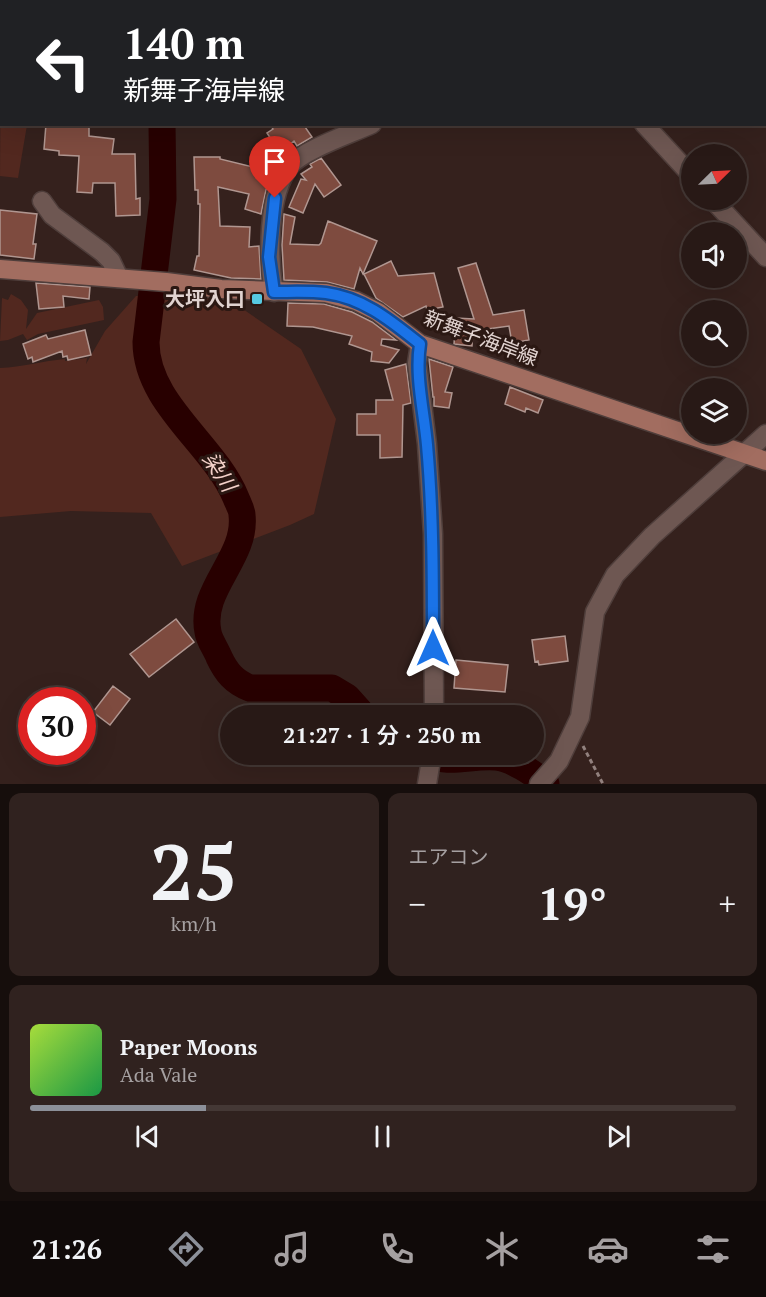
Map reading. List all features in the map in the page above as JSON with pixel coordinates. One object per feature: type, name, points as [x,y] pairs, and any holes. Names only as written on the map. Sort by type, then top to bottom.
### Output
[{"type":"main road","name":"新舞子海岸線","points":[[0,269],[166,282],[221,289],[326,293],[356,301],[378,312],[420,344],[766,461]]},
{"type":"street","points":[[274,292],[269,257],[275,198],[286,172],[303,156],[368,126]]},
{"type":"street","points":[[646,126],[681,164]]},
{"type":"street","points":[[42,201],[52,215],[102,252],[127,279]]},
{"type":"street","points":[[722,210],[766,257]]},
{"type":"street","points":[[420,344],[417,363],[427,444],[433,534],[434,705]]},
{"type":"street","points":[[539,784],[559,761],[580,717],[586,688],[595,612],[615,575],[652,536],[766,434]]},
{"type":"street","points":[[427,784],[430,765]]},
{"type":"path","points":[[571,737],[603,784]]},
{"type":"shaded area","points":[[0,126],[27,126],[18,178],[0,176]]},
{"type":"shaded area","points":[[11,294],[21,300],[28,310],[26,329],[37,313],[99,300],[103,307],[104,320],[38,334],[27,340],[23,334],[0,341],[2,298],[8,300]]},
{"type":"shaded area","points":[[189,294],[237,305],[301,349],[336,419],[314,514],[182,566],[151,513],[71,511],[0,517],[0,368],[87,358],[86,364],[105,331],[136,296]]},
{"type":"building","points":[[46,126],[89,127],[89,136],[114,139],[112,154],[135,154],[136,199],[140,198],[140,215],[116,216],[115,183],[93,183],[92,193],[77,192],[79,156],[59,155],[59,151],[44,149]]},
{"type":"building","points":[[271,126],[304,126],[312,137],[297,146],[294,141],[284,149],[278,140],[274,144],[267,133],[273,129]]},
{"type":"building","points":[[194,157],[220,157],[220,159],[273,172],[261,214],[245,209],[249,194],[218,187],[220,226],[250,227],[249,247],[259,246],[261,279],[231,278],[194,270],[197,256],[199,256],[200,204],[198,204],[198,190],[195,190]]},
{"type":"building","points":[[321,158],[341,185],[324,197],[315,184],[303,213],[289,207],[301,179],[306,180],[301,174],[312,167],[310,164]]},
{"type":"building","points":[[0,210],[37,214],[33,244],[36,244],[34,259],[0,255]]},
{"type":"building","points":[[284,214],[295,217],[290,244],[319,245],[328,221],[377,241],[363,274],[360,268],[354,289],[327,282],[284,280],[282,245]]},
{"type":"building","points":[[391,261],[398,276],[434,273],[443,307],[427,310],[426,306],[403,317],[376,298],[364,274]]},
{"type":"building","points":[[476,263],[493,315],[524,310],[529,340],[512,343],[509,326],[473,331],[472,346],[454,344],[456,318],[474,319],[458,268]]},
{"type":"building","points":[[36,283],[90,287],[89,299],[63,296],[64,307],[39,309]]},
{"type":"building","points":[[288,303],[324,304],[352,312],[372,322],[396,340],[382,339],[381,345],[399,350],[389,363],[371,361],[372,352],[349,344],[352,336],[313,327],[287,326]]},
{"type":"building","points":[[85,330],[91,355],[68,360],[67,356],[63,357],[62,351],[33,362],[32,357],[28,359],[23,344],[46,335],[48,339]]},
{"type":"building","points":[[429,359],[453,367],[445,392],[452,393],[449,408],[434,406]]},
{"type":"building","points":[[406,364],[411,403],[403,405],[402,457],[380,458],[380,435],[357,435],[357,414],[376,414],[376,400],[393,400],[385,370]]},
{"type":"building","points":[[510,387],[543,400],[538,413],[526,408],[525,412],[505,404]]},
{"type":"building","points":[[176,619],[194,642],[149,677],[130,654]]},
{"type":"building","points":[[565,636],[568,661],[539,665],[538,661],[535,662],[532,640]]},
{"type":"building","points":[[456,660],[508,665],[505,692],[454,688]]},
{"type":"building","points":[[113,686],[130,699],[110,725],[96,714],[96,708]]},
{"type":"waterway","name":"染川","points":[[162,126],[163,199],[146,342],[149,364],[157,385],[169,404],[226,478],[242,513],[242,531],[238,545],[210,602],[207,616],[209,635],[228,672],[244,686],[250,688],[332,688],[347,697],[354,705]]},
{"type":"waterway","name":"染川","points":[[518,765],[546,784]]},
{"type":"place","name":"大坪入口","points":[[257,299]]},
{"type":"route","points":[[275,198],[269,257],[274,292],[326,293],[356,301],[378,312],[420,344],[417,363],[427,444],[433,534],[433,648]]}]
